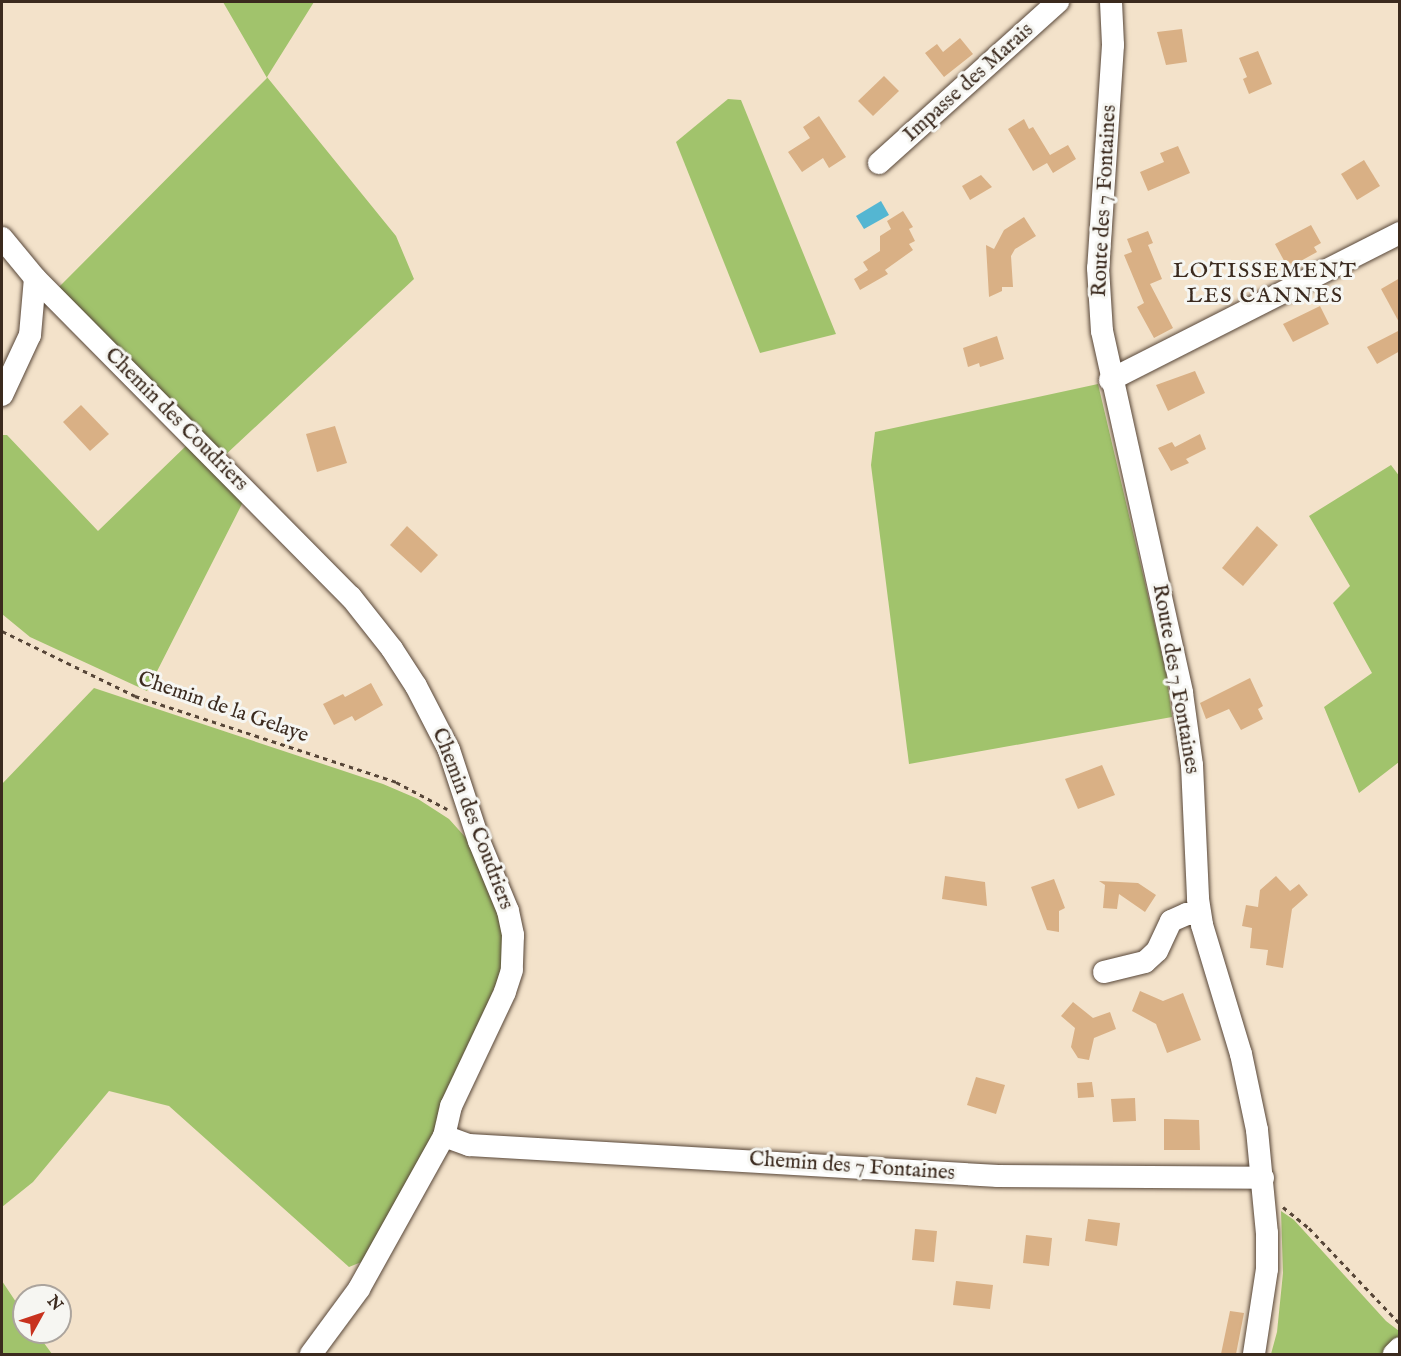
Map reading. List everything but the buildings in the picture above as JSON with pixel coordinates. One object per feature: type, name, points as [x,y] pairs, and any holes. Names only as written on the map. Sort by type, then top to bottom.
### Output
[{"type":"street","name":"Impasse des Marais","points":[[879,163],[1058,2]]},
{"type":"street","name":"Route des 7 Fontaines","points":[[1111,2],[1113,45],[1098,268],[1102,331],[1110,380],[1182,693],[1192,765],[1200,914],[1209,952],[1249,1083],[1263,1178],[1267,1269],[1254,1354]]},
{"type":"street","points":[[1110,380],[1400,233]]},
{"type":"street","name":"Chemin des Coudriers","points":[[2,238],[35,278],[351,597],[392,649],[416,686],[449,750],[478,841],[508,911],[514,956],[505,992],[451,1106],[444,1136],[359,1289],[311,1354]]},
{"type":"street","points":[[2,395],[30,335],[35,278]]},
{"type":"street","points":[[1104,972],[1145,962],[1157,951],[1171,921],[1187,914],[1200,914]]},
{"type":"street","name":"Chemin des 7 Fontaines","points":[[444,1136],[469,1145],[998,1176],[1263,1178]]},
{"type":"street","points":[[1394,1354],[1400,1348]]},
{"type":"path","name":"Chemin de la Gelaye","points":[[2,631],[135,696],[396,782],[439,803]]},
{"type":"path","points":[[1264,1200],[1289,1210],[1400,1324]]},
{"type":"green space","points":[[223,2],[314,2],[267,77],[396,236],[414,279],[222,458],[59,287],[267,78]]},
{"type":"green space","points":[[728,99],[741,100],[836,334],[760,353],[676,142]]},
{"type":"green space","points":[[1098,384],[1166,672],[1172,717],[909,764],[871,465],[875,432]]},
{"type":"green space","points":[[2,435],[7,435],[98,531],[187,445],[244,500],[147,691],[30,637],[2,614]]},
{"type":"green space","points":[[1391,465],[1400,477],[1399,762],[1359,793],[1324,707],[1372,673],[1333,603],[1350,586],[1309,516]]},
{"type":"green space","points":[[94,688],[383,784],[418,799],[449,819],[467,839],[502,918],[504,964],[437,1128],[364,1261],[349,1267],[169,1106],[109,1091],[33,1182],[2,1207],[2,784]]},
{"type":"green space","points":[[1281,1211],[1294,1220],[1386,1321],[1399,1331],[1399,1337],[1384,1354],[1271,1354],[1277,1332],[1283,1273]]},
{"type":"green space","points":[[2,1281],[12,1296],[12,1344],[45,1344],[52,1354],[2,1354]]},
{"type":"water","points":[[881,201],[889,215],[864,229],[856,216]]},
{"type":"district","name":"LOTISSEMENT LES CANNES","points":[[1265,284]]}]
